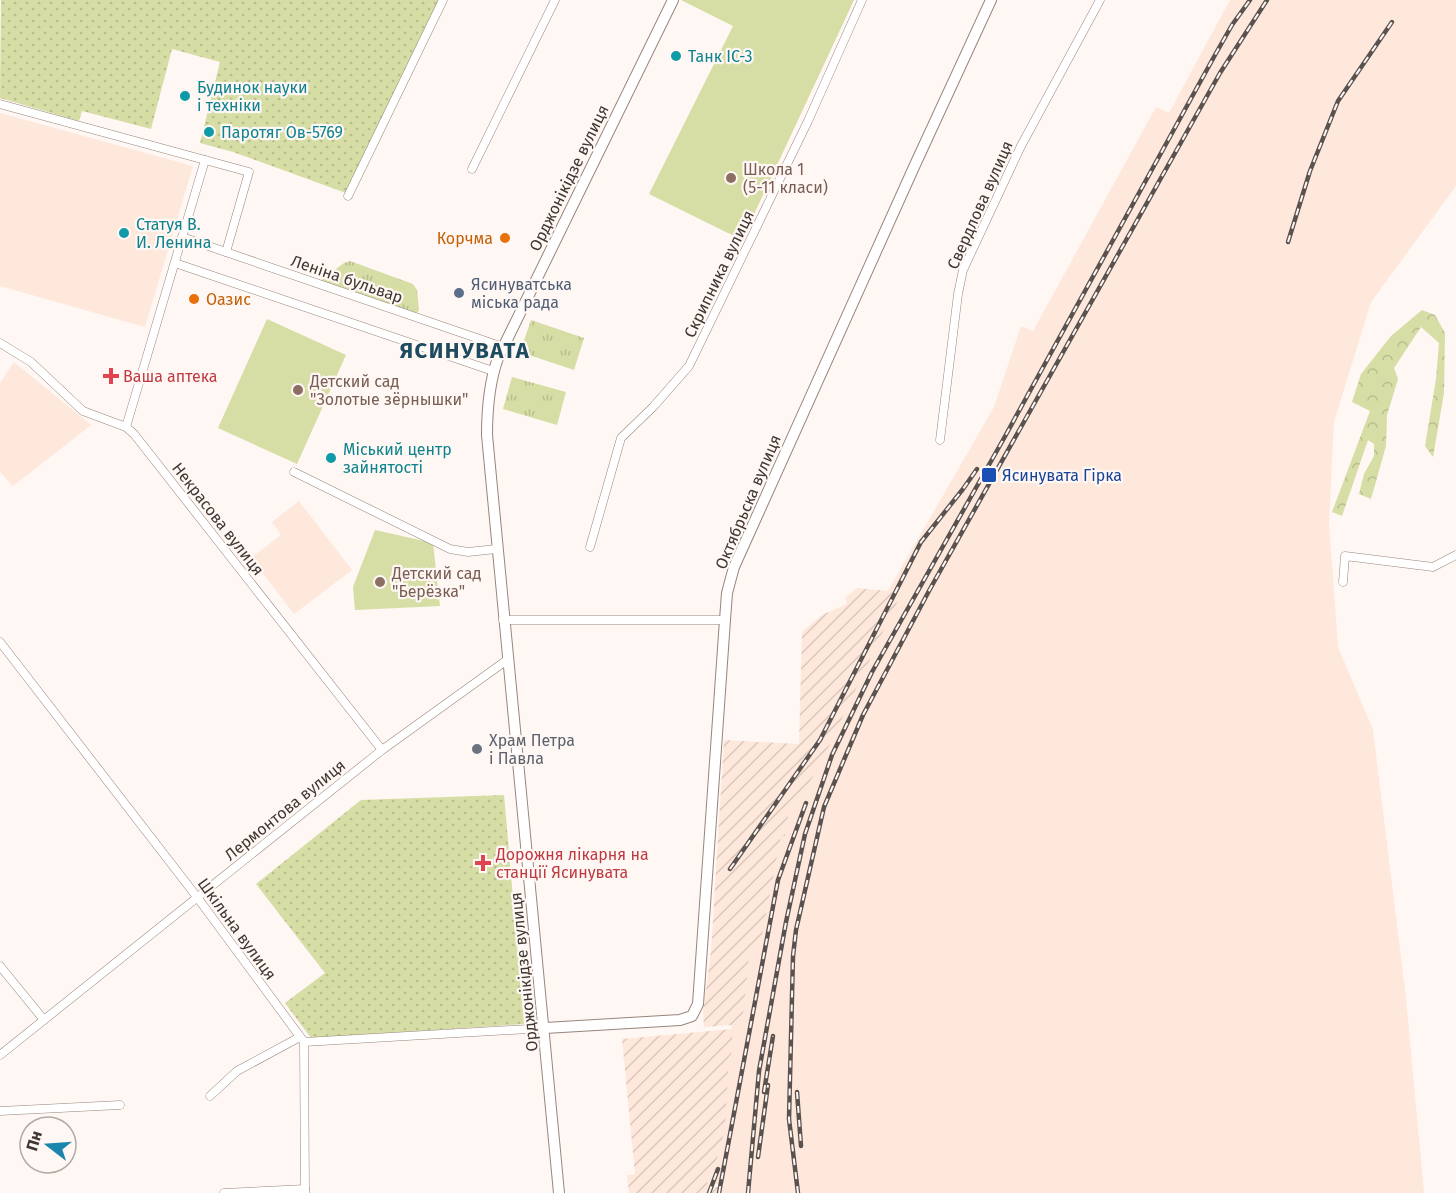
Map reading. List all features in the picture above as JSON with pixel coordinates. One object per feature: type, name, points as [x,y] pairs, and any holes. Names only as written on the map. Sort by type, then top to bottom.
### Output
[{"type":"main road","name":"Орджонікідзе вулиця","points":[[560,1193],[496,549],[486,435],[487,404],[493,371],[503,347],[673,0]]},
{"type":"main road","name":"Октябрьска вулиця","points":[[545,1028],[680,1020],[692,1016],[698,1004],[727,593],[734,567],[991,0]]},
{"type":"street","points":[[348,196],[442,0]]},
{"type":"street","points":[[472,169],[555,0]]},
{"type":"street","name":"Скрипника вулиця","points":[[590,547],[621,438],[689,366],[808,121],[862,0]]},
{"type":"street","name":"Свердлова вулиця","points":[[940,440],[963,270],[1021,146],[1100,0]]},
{"type":"street","points":[[0,104],[249,172],[226,252]]},
{"type":"street","points":[[126,427],[205,160]]},
{"type":"street","name":"Леніна бульвар","points":[[182,237],[503,347]]},
{"type":"street","points":[[175,263],[493,371]]},
{"type":"street","name":"Некрасова вулиця","points":[[0,343],[31,362],[83,411],[126,427],[382,750]]},
{"type":"street","points":[[294,472],[450,549],[468,552],[496,549]]},
{"type":"street","points":[[1342,582],[1345,555],[1432,567],[1456,555]]},
{"type":"street","points":[[503,620],[725,620]]},
{"type":"street","name":"Шкільна вулиця","points":[[0,642],[197,897],[302,1039]]},
{"type":"street","name":"Лермонтова вулиця","points":[[0,1055],[382,750],[507,660]]},
{"type":"street","points":[[0,966],[44,1020]]},
{"type":"street","points":[[210,1096],[237,1071],[302,1039],[545,1028]]},
{"type":"street","points":[[224,1193],[305,1191],[302,1039]]},
{"type":"street","points":[[0,1111],[120,1105]]},
{"type":"shaded area","points":[[1230,0],[1456,0],[1456,186],[1371,302],[1334,422],[1329,523],[1338,647],[1373,730],[1406,998],[1424,1193],[725,1193],[725,1185],[707,1183],[719,1154],[729,1055],[731,1054],[732,1025],[743,1015],[749,957],[760,946],[781,836],[785,836],[788,816],[888,591],[994,407],[1021,326],[1033,331],[1156,107],[1169,113]]},
{"type":"shaded area","points":[[0,113],[193,166],[145,327],[0,286]]},
{"type":"shaded area","points":[[14,362],[91,425],[13,486],[0,472],[0,383]]},
{"type":"shaded area","points":[[299,501],[352,570],[294,614],[251,558],[281,535],[272,522]]},
{"type":"shaded area","points":[[857,588],[888,591],[900,596],[819,767],[788,816],[785,836],[781,836],[760,946],[749,957],[743,1015],[732,1025],[704,1027],[703,1012],[711,951],[724,740],[799,744],[802,632],[822,615],[847,604],[845,598]]},
{"type":"shaded area","points":[[733,1029],[725,1126],[719,1154],[707,1183],[721,1188],[726,1185],[725,1193],[629,1193],[627,1175],[635,1174],[622,1039]]},
{"type":"green space","points":[[1,0],[439,0],[346,193],[233,152],[200,143],[220,62],[172,49],[151,129],[82,111],[79,121],[0,98]]},
{"type":"green space","points":[[681,0],[854,0],[742,240],[649,194],[733,26]]},
{"type":"green space","points":[[350,261],[413,284],[417,290],[419,310],[417,313],[320,281]]},
{"type":"green space","points":[[1422,310],[1435,315],[1445,333],[1444,393],[1433,457],[1425,446],[1436,379],[1439,343],[1421,327],[1394,368],[1398,379],[1387,415],[1386,446],[1371,499],[1359,494],[1364,474],[1374,456],[1374,444],[1368,440],[1342,516],[1332,512],[1370,411],[1352,402],[1361,374],[1391,336]]},
{"type":"green space","points":[[267,319],[346,355],[297,464],[218,428]]},
{"type":"green space","points":[[531,320],[584,338],[574,370],[520,352]]},
{"type":"green space","points":[[512,377],[566,392],[557,425],[503,409]]},
{"type":"green space","points":[[375,530],[433,543],[440,606],[355,610],[353,587]]},
{"type":"green space","points":[[504,795],[524,1024],[311,1038],[285,1003],[325,973],[256,884],[361,800]]},
{"type":"railway","points":[[748,1193],[759,1071],[786,922],[805,834],[832,755],[872,672],[1215,55],[1250,0]]},
{"type":"railway","points":[[798,1193],[789,1119],[793,956],[796,930],[824,807],[863,715],[930,589],[1220,73],[1267,0]]},
{"type":"railway","points":[[1288,242],[1310,171],[1338,101],[1392,22]]},
{"type":"railway","points":[[730,869],[820,740],[921,542],[977,469]]},
{"type":"railway","points":[[719,1193],[778,880],[806,803]]},
{"type":"railway","points":[[764,1092],[773,1036]]},
{"type":"railway","points":[[758,1157],[768,1085]]},
{"type":"railway","points":[[797,1092],[801,1146]]},
{"type":"railway","points":[[709,1193],[718,1169]]},
{"type":"place","name":"Танк ІС-3","points":[[676,56]]},
{"type":"place","name":"Будинок науки і техніки","points":[[185,96]]},
{"type":"place","name":"Паротяг Ов-5769","points":[[209,132]]},
{"type":"place","name":"Школа 1 (5-11 класи)","points":[[731,178]]},
{"type":"place","name":"Статуя В. И. Ленина","points":[[124,233]]},
{"type":"place","name":"Корчма","points":[[505,238]]},
{"type":"place","name":"Ясинуватська міська рада","points":[[459,293]]},
{"type":"place","name":"Оазис","points":[[194,299]]},
{"type":"place","name":"Ваша аптека","points":[[111,376]]},
{"type":"place","name":"Детский сад \"Золотые зёрнышки\"","points":[[298,390]]},
{"type":"place","name":"Міський центр зайнятості","points":[[331,458]]},
{"type":"place","name":"Ясинувата Гірка","points":[[989,475]]},
{"type":"place","name":"Детский сад \"Берёзка\"","points":[[380,582]]},
{"type":"place","name":"Храм Петра і Павла","points":[[477,749]]},
{"type":"place","name":"Дорожня лікарня на станції Ясинувата","points":[[483,863]]},
{"type":"district","name":"ЯСИНУВАТА","points":[[465,350]]}]
